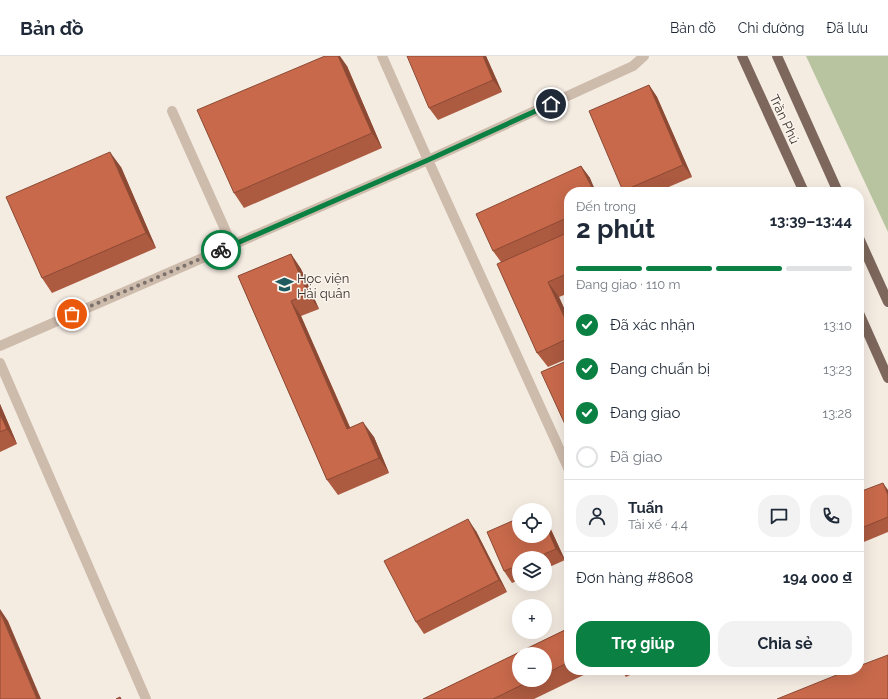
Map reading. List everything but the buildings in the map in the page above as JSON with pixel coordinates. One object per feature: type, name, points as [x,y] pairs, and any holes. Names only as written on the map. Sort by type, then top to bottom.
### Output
[{"type":"main road","name":"Trần Phú","points":[[742,56],[802,187]]},
{"type":"main road","name":"Trần Phú","points":[[777,56],[836,187]]},
{"type":"main road","points":[[864,249],[888,302]]},
{"type":"main road","points":[[864,324],[887,375]]},
{"type":"lane","points":[[382,56],[564,459]]},
{"type":"lane","points":[[0,346],[428,160],[633,66],[644,56]]},
{"type":"lane","points":[[172,111],[232,245]]},
{"type":"lane","points":[[0,363],[146,699]]},
{"type":"green space","points":[[806,56],[888,56],[888,232]]},
{"type":"way so far","points":[[72,314],[221,250]]},
{"type":"place","name":"Học viện Hải quân","points":[[284,285]]},
{"type":"route","points":[[221,250],[428,160],[551,104]]}]
